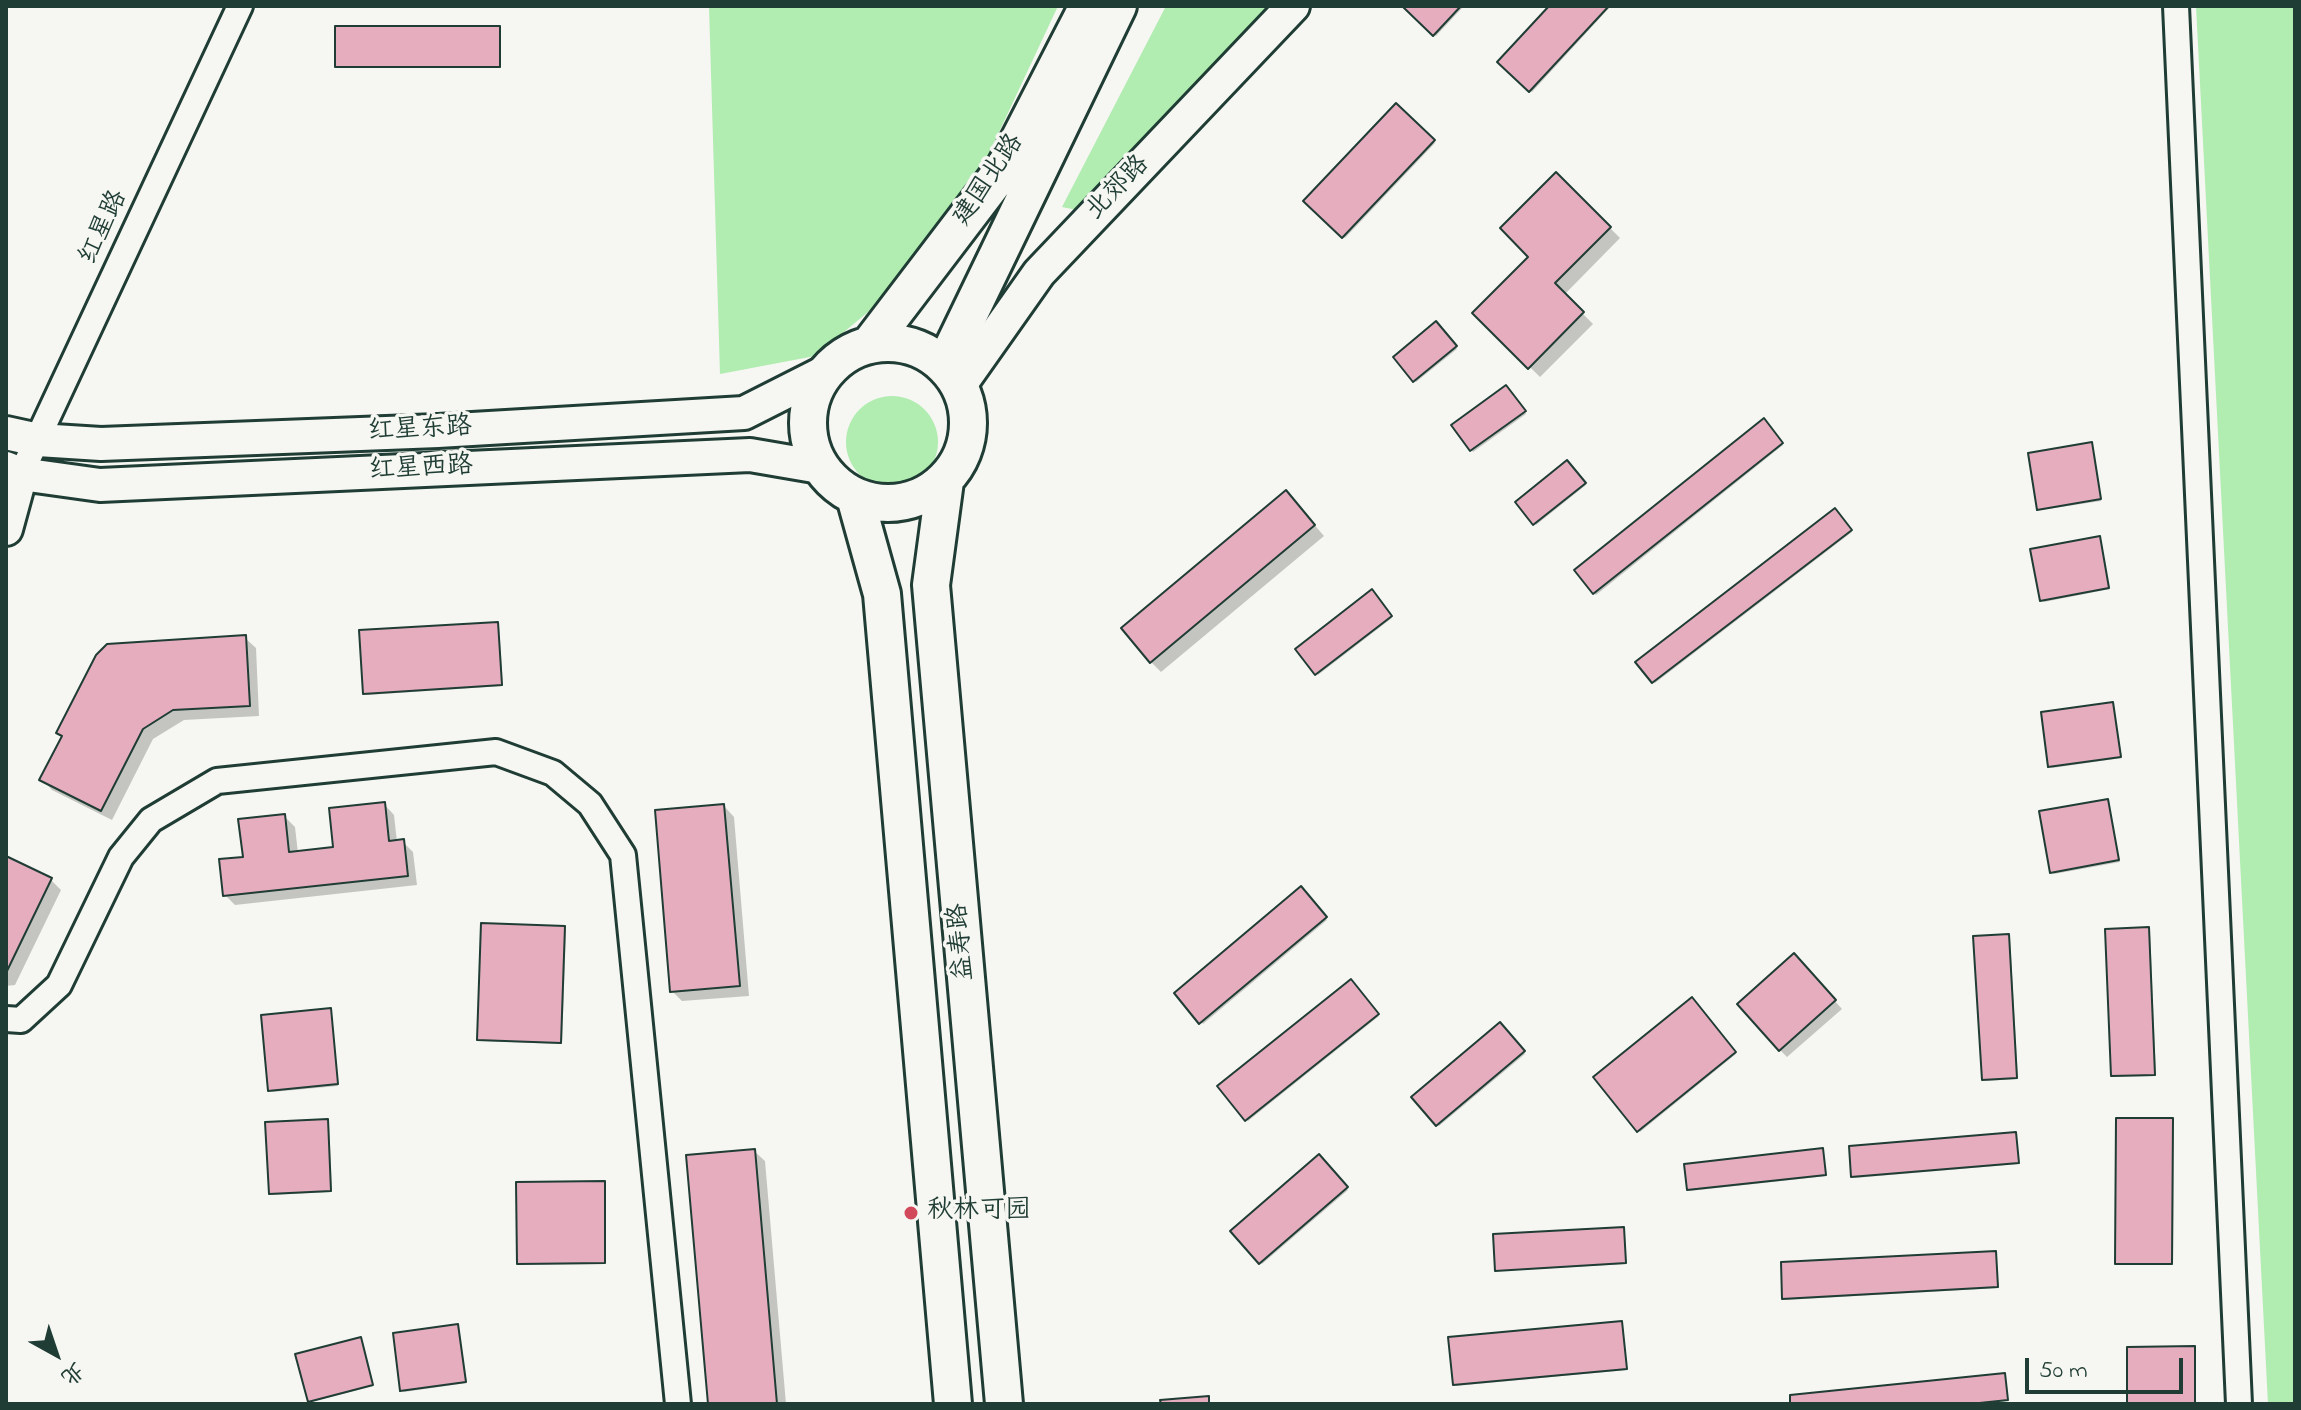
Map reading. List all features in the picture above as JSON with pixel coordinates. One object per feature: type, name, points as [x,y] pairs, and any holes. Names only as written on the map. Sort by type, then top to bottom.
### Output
[{"type":"main road","name":"建国北路","points":[[871,343],[1005,167],[1088,6]]},
{"type":"main road","name":"建国北路","points":[[953,375],[1118,6]]},
{"type":"main road","name":"北郊路","points":[[953,375],[1039,273],[1293,6]]},
{"type":"main road","points":[[898,342],[923,349],[953,375],[968,410],[968,436],[960,460],[945,481],[925,495],[902,502],[878,503],[855,497],[836,484],[820,467],[811,446],[807,423],[812,396],[825,372],[846,354],[871,343],[898,342]]},
{"type":"main road","name":"红星东路","points":[[6,433],[38,440],[101,444],[438,431],[744,413],[825,372]]},
{"type":"main road","name":"红星西路","points":[[14,471],[100,485],[750,455],[820,467]]},
{"type":"main road","points":[[6,529],[14,471]]},
{"type":"main road","name":"益寿路","points":[[945,481],[931,585],[1004,1404]]},
{"type":"main road","name":"益寿路","points":[[855,497],[882,594],[953,1404]]},
{"type":"street","name":"红星路","points":[[14,471],[38,440],[240,6]]},
{"type":"street","points":[[2176,6],[2239,1404]]},
{"type":"street","points":[[6,1019],[21,1020],[59,985],[121,857],[151,820],[217,781],[496,752],[553,773],[590,804],[623,855],[678,1404]]},
{"type":"green space","points":[[709,6],[1058,6],[963,209],[897,288],[815,356],[720,374]]},
{"type":"green space","points":[[1166,6],[1286,6],[1082,211],[1062,207]]},
{"type":"green space","points":[[2196,6],[2295,6],[2295,1404],[2268,1404]]},
{"type":"green space","points":[[883,396],[901,396],[918,403],[931,416],[938,442],[931,468],[918,481],[901,488],[883,488],[866,481],[853,468],[846,451],[846,433],[853,416],[866,403]]},
{"type":"building","points":[[1402,6],[1461,6],[1433,36]]},
{"type":"building","points":[[1549,6],[1609,6],[1529,92],[1497,62]]},
{"type":"building","points":[[335,26],[500,26],[500,67],[335,67]]},
{"type":"building","points":[[1396,103],[1435,140],[1342,238],[1303,201]]},
{"type":"building","points":[[1556,172],[1611,227],[1555,283],[1584,312],[1528,369],[1472,313],[1528,257],[1500,228]]},
{"type":"building","points":[[1436,321],[1457,346],[1413,382],[1393,357]]},
{"type":"building","points":[[1506,385],[1526,411],[1470,451],[1451,425]]},
{"type":"building","points":[[1764,418],[1783,443],[1593,594],[1574,570]]},
{"type":"building","points":[[2092,442],[2101,499],[2037,510],[2028,453]]},
{"type":"building","points":[[1567,460],[1586,483],[1533,525],[1515,502]]},
{"type":"building","points":[[1286,490],[1315,525],[1150,663],[1121,628]]},
{"type":"building","points":[[1835,508],[1852,530],[1652,683],[1635,662]]},
{"type":"building","points":[[2100,536],[2109,588],[2040,601],[2030,549]]},
{"type":"building","points":[[1372,589],[1392,616],[1315,675],[1295,649]]},
{"type":"building","points":[[498,622],[502,685],[363,694],[359,630]]},
{"type":"building","points":[[246,635],[250,706],[173,710],[143,729],[101,811],[39,780],[62,736],[56,733],[96,655],[107,644]]},
{"type":"building","points":[[2113,702],[2121,757],[2048,767],[2041,712]]},
{"type":"building","points":[[2108,799],[2119,860],[2050,873],[2039,811]]},
{"type":"building","points":[[385,802],[389,841],[404,839],[408,876],[223,896],[219,859],[243,857],[238,819],[285,814],[289,852],[333,847],[329,808]]},
{"type":"building","points":[[724,804],[740,986],[670,992],[655,810]]},
{"type":"building","points":[[6,856],[52,878],[6,973]]},
{"type":"building","points":[[1301,886],[1327,917],[1199,1024],[1174,993]]},
{"type":"building","points":[[481,923],[565,926],[561,1043],[477,1040]]},
{"type":"building","points":[[2149,927],[2155,1075],[2111,1076],[2105,929]]},
{"type":"building","points":[[2009,934],[2017,1078],[1982,1080],[1973,936]]},
{"type":"building","points":[[1794,953],[1836,1000],[1779,1051],[1737,1004]]},
{"type":"building","points":[[1351,979],[1379,1014],[1245,1121],[1217,1086]]},
{"type":"building","points":[[1692,997],[1736,1052],[1637,1132],[1593,1077]]},
{"type":"building","points":[[331,1008],[338,1084],[268,1091],[261,1015]]},
{"type":"building","points":[[1500,1022],[1525,1051],[1436,1126],[1411,1097]]},
{"type":"building","points":[[2116,1118],[2173,1118],[2172,1264],[2115,1264]]},
{"type":"building","points":[[328,1119],[331,1191],[269,1194],[265,1122]]},
{"type":"building","points":[[2016,1132],[2019,1163],[1851,1177],[1849,1146]]},
{"type":"building","points":[[1823,1148],[1826,1175],[1687,1190],[1684,1164]]},
{"type":"building","points":[[755,1149],[777,1404],[708,1404],[686,1155]]},
{"type":"building","points":[[1319,1154],[1348,1187],[1259,1264],[1230,1231]]},
{"type":"building","points":[[605,1181],[605,1263],[517,1264],[516,1182]]},
{"type":"building","points":[[1624,1227],[1626,1263],[1495,1271],[1493,1234]]},
{"type":"building","points":[[1996,1251],[1998,1287],[1782,1299],[1781,1262]]},
{"type":"building","points":[[1622,1321],[1627,1369],[1453,1385],[1448,1337]]},
{"type":"building","points":[[458,1324],[466,1382],[400,1391],[393,1333]]},
{"type":"building","points":[[361,1337],[373,1385],[308,1402],[295,1354]]},
{"type":"building","points":[[2195,1346],[2195,1404],[2127,1404],[2127,1347]]},
{"type":"building","points":[[2005,1373],[2008,1400],[1970,1404],[1790,1404],[1790,1395]]},
{"type":"building","points":[[1209,1396],[1209,1404],[1161,1404],[1160,1400]]},
{"type":"place","name":"秋林可园","points":[[911,1213]]}]
